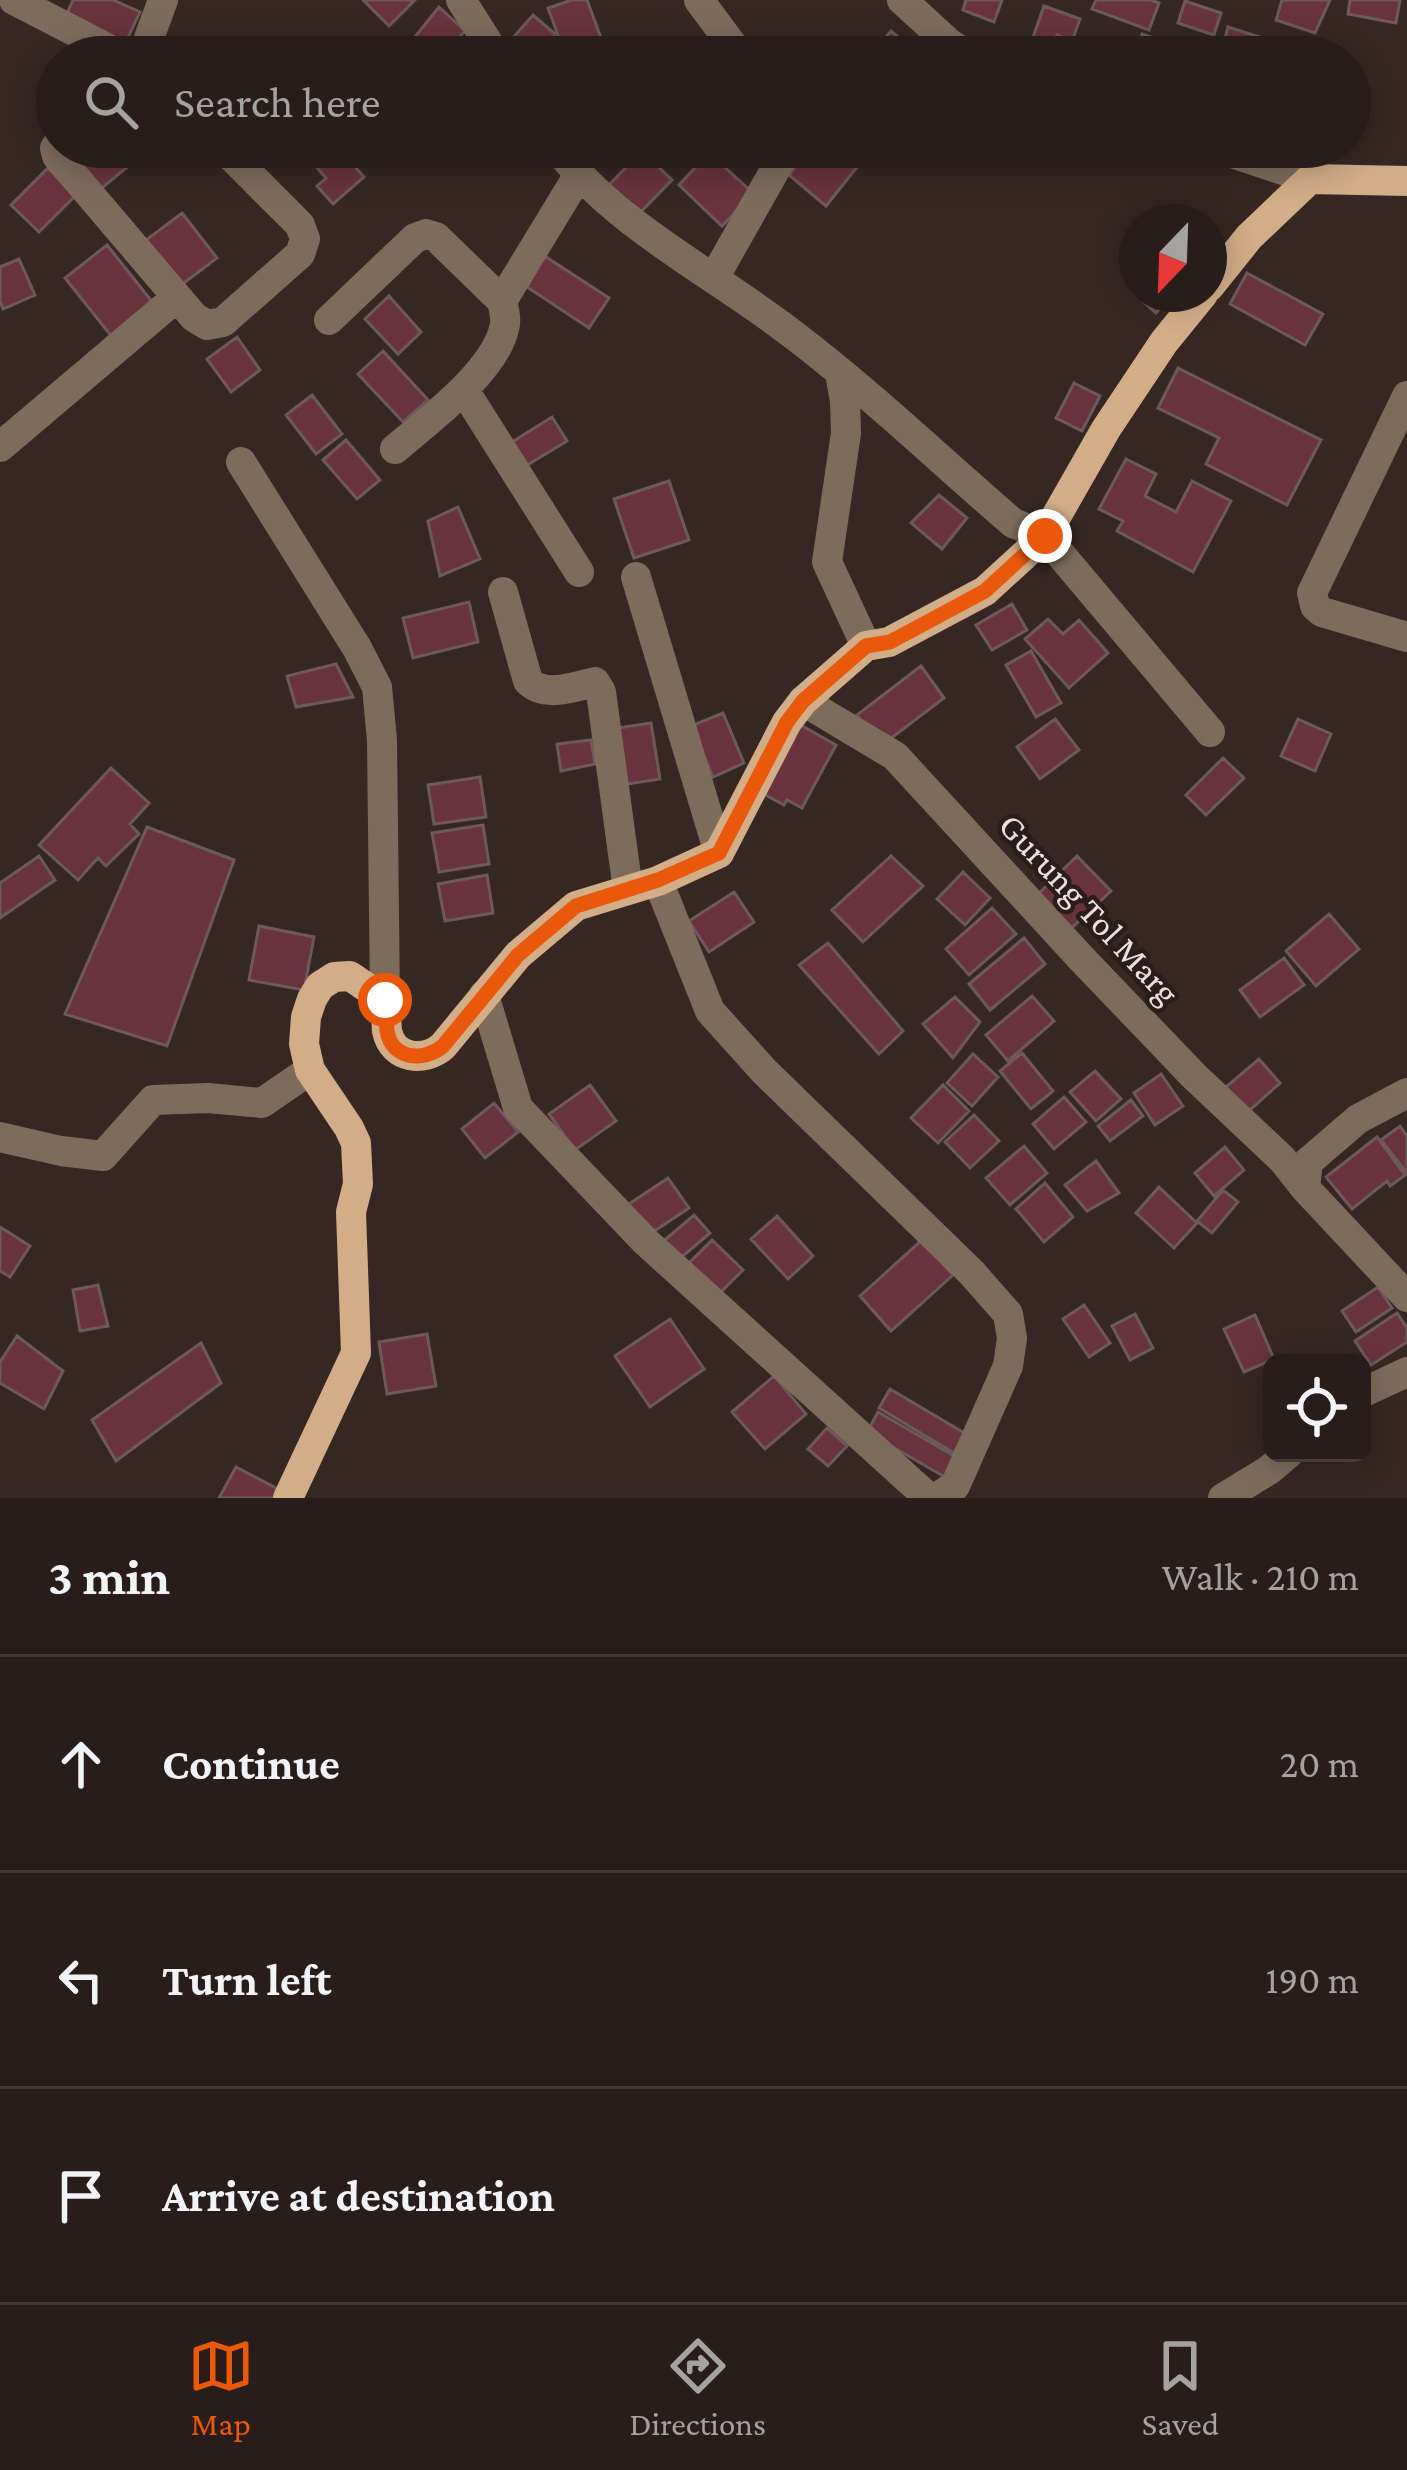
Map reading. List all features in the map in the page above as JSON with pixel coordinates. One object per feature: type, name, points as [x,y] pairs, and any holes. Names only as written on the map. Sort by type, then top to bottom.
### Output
[{"type":"main road","points":[[1227,264],[1310,179],[1407,181]]},
{"type":"main road","points":[[288,1498],[356,1353],[351,1212],[358,1184],[356,1143],[310,1070],[304,1044],[306,1017],[320,986],[334,977],[350,976],[385,1000],[387,1034],[405,1054],[432,1056],[518,955],[576,906],[658,880],[719,853],[787,722],[803,701],[866,646],[890,642],[985,591],[1045,536],[1106,429],[1188,312]]},
{"type":"street","points":[[14,0],[83,36]]},
{"type":"street","points":[[150,36],[163,0]]},
{"type":"street","points":[[460,0],[483,36]]},
{"type":"street","points":[[699,0],[726,36]]},
{"type":"street","points":[[902,0],[941,36]]},
{"type":"street","points":[[67,168],[194,317],[207,325],[223,322],[300,254],[305,239],[300,225],[243,168]]},
{"type":"street","points":[[572,168],[647,232],[797,337],[1013,524],[1045,536],[1210,733]]},
{"type":"street","points":[[714,278],[776,168]]},
{"type":"street","points":[[1277,168],[1310,179]]},
{"type":"street","points":[[502,301],[578,176]]},
{"type":"street","points":[[329,320],[415,238],[426,234],[436,237],[502,301],[506,324],[499,344],[464,390],[395,449]]},
{"type":"street","points":[[0,447],[177,297]]},
{"type":"street","points":[[840,373],[846,433],[827,562],[866,646]]},
{"type":"street","points":[[464,390],[579,572]]},
{"type":"street","points":[[1407,396],[1312,593],[1322,612],[1407,637]]},
{"type":"street","points":[[241,463],[377,687],[382,740],[385,1000]]},
{"type":"street","points":[[636,577],[719,853]]},
{"type":"street","points":[[502,592],[534,688],[595,682],[601,692],[628,890]]},
{"type":"street","name":"Gurung Tol Marg","points":[[803,701],[895,756],[1096,974],[1282,1159],[1407,1297]]},
{"type":"street","points":[[484,995],[518,1108],[645,1241],[932,1498],[956,1486],[1007,1366],[1012,1338],[1008,1314],[710,1011],[658,880]]},
{"type":"street","points":[[0,1137],[103,1156],[153,1100],[262,1103],[310,1070]]},
{"type":"street","points":[[1305,1188],[1308,1162],[1358,1118],[1407,1093]]},
{"type":"street","points":[[1371,1389],[1407,1372]]},
{"type":"street","points":[[1223,1498],[1273,1474]]},
{"type":"building","points":[[73,0],[113,0],[140,12],[129,36],[103,36],[65,18]]},
{"type":"building","points":[[363,0],[415,0],[389,26]]},
{"type":"building","points":[[587,0],[600,36],[558,36],[548,8]]},
{"type":"building","points":[[966,0],[1002,0],[994,22],[963,10]]},
{"type":"building","points":[[1096,0],[1159,3],[1149,30],[1092,9]]},
{"type":"building","points":[[1282,0],[1330,0],[1315,33],[1276,20]]},
{"type":"building","points":[[1350,0],[1400,0],[1396,23],[1348,14]]},
{"type":"building","points":[[1185,1],[1221,13],[1214,35],[1178,23]]},
{"type":"building","points":[[1044,6],[1080,19],[1074,36],[1034,36]]},
{"type":"building","points":[[439,7],[465,31],[460,36],[416,36]]},
{"type":"building","points":[[533,15],[555,34],[553,36],[514,36]]},
{"type":"building","points":[[1228,27],[1256,36],[1226,36]]},
{"type":"building","points":[[48,168],[75,196],[39,232],[11,205]]},
{"type":"building","points":[[80,168],[126,168],[98,191]]},
{"type":"building","points":[[317,168],[356,168],[364,177],[333,204],[317,186],[326,178]]},
{"type":"building","points":[[625,168],[660,168],[672,180],[634,219],[604,190]]},
{"type":"building","points":[[695,168],[726,168],[753,193],[722,226],[679,185]]},
{"type":"building","points":[[794,168],[856,168],[826,206],[789,175]]},
{"type":"building","points":[[182,213],[217,258],[180,286],[145,241]]},
{"type":"building","points":[[107,245],[154,304],[112,337],[65,278]]},
{"type":"building","points":[[543,255],[609,298],[589,328],[527,287]]},
{"type":"building","points":[[19,259],[35,295],[3,309],[0,267]]},
{"type":"building","points":[[1247,273],[1323,314],[1305,345],[1230,304]]},
{"type":"building","points":[[389,296],[421,332],[398,354],[365,319]]},
{"type":"building","points":[[237,337],[260,370],[231,392],[207,359]]},
{"type":"building","points":[[383,351],[428,400],[403,422],[358,374]]},
{"type":"building","points":[[1178,368],[1321,440],[1287,505],[1206,464],[1219,438],[1158,408]]},
{"type":"building","points":[[1074,383],[1100,396],[1082,431],[1056,418]]},
{"type":"building","points":[[312,395],[342,434],[316,454],[286,415]]},
{"type":"building","points":[[552,417],[567,441],[524,467],[509,444]]},
{"type":"building","points":[[346,440],[380,480],[357,499],[323,460]]},
{"type":"building","points":[[1126,459],[1156,474],[1145,496],[1176,512],[1192,481],[1231,501],[1193,572],[1117,531],[1123,521],[1099,509]]},
{"type":"building","points":[[669,481],[689,540],[634,558],[614,499]]},
{"type":"building","points":[[939,495],[967,518],[942,549],[911,523]]},
{"type":"building","points":[[458,507],[480,559],[440,576],[428,521]]},
{"type":"building","points":[[469,602],[478,642],[413,658],[403,618]]},
{"type":"building","points":[[1012,604],[1027,630],[992,650],[976,625]]},
{"type":"building","points":[[1048,619],[1063,634],[1079,620],[1108,653],[1069,688],[1025,639]]},
{"type":"building","points":[[1031,651],[1061,703],[1036,717],[1006,665]]},
{"type":"building","points":[[336,664],[353,697],[296,707],[287,676]]},
{"type":"building","points":[[921,666],[944,698],[881,746],[857,715]]},
{"type":"building","points":[[723,713],[744,763],[713,777],[691,726]]},
{"type":"building","points":[[1055,719],[1079,750],[1040,779],[1017,747]]},
{"type":"building","points":[[1298,719],[1331,734],[1315,771],[1281,756]]},
{"type":"building","points":[[651,723],[660,779],[627,784],[618,728]]},
{"type":"building","points":[[799,724],[836,745],[802,808],[762,793]]},
{"type":"building","points":[[591,740],[595,764],[561,771],[557,744]]},
{"type":"building","points":[[1223,758],[1244,778],[1206,815],[1186,795]]},
{"type":"building","points":[[111,768],[149,803],[130,824],[139,834],[106,866],[98,858],[78,880],[39,845]]},
{"type":"building","points":[[480,777],[486,817],[434,824],[428,785]]},
{"type":"building","points":[[483,825],[489,864],[439,872],[432,833]]},
{"type":"building","points":[[147,827],[234,860],[167,1046],[65,1014]]},
{"type":"building","points":[[39,856],[55,880],[0,918],[0,883]]},
{"type":"building","points":[[891,856],[923,886],[863,942],[832,910]]},
{"type":"building","points":[[1077,856],[1111,891],[1064,935],[1032,900]]},
{"type":"building","points":[[963,872],[990,898],[965,925],[937,899]]},
{"type":"building","points":[[487,875],[493,913],[445,921],[438,884]]},
{"type":"building","points":[[734,892],[754,922],[709,952],[689,921]]},
{"type":"building","points":[[992,908],[1016,934],[969,975],[946,949]]},
{"type":"building","points":[[1329,914],[1359,949],[1316,986],[1286,951]]},
{"type":"building","points":[[259,926],[314,937],[304,990],[249,980]]},
{"type":"building","points":[[1024,938],[1045,964],[990,1010],[969,984]]},
{"type":"building","points":[[828,943],[903,1031],[879,1054],[799,965]]},
{"type":"building","points":[[1284,958],[1304,985],[1260,1017],[1240,990]]},
{"type":"building","points":[[1032,996],[1054,1021],[1008,1061],[986,1035]]},
{"type":"building","points":[[955,997],[980,1022],[953,1058],[923,1024]]},
{"type":"building","points":[[1022,1053],[1053,1091],[1031,1109],[1000,1071]]},
{"type":"building","points":[[973,1054],[998,1077],[972,1106],[947,1083]]},
{"type":"building","points":[[1259,1059],[1280,1083],[1242,1117],[1220,1092]]},
{"type":"building","points":[[1095,1071],[1121,1099],[1096,1121],[1070,1092]]},
{"type":"building","points":[[1161,1074],[1183,1106],[1155,1125],[1134,1093]]},
{"type":"building","points":[[590,1085],[616,1121],[575,1150],[549,1114]]},
{"type":"building","points":[[943,1085],[969,1111],[938,1143],[911,1118]]},
{"type":"building","points":[[1064,1097],[1086,1122],[1054,1149],[1033,1124]]},
{"type":"building","points":[[1131,1100],[1143,1116],[1110,1141],[1098,1126]]},
{"type":"building","points":[[494,1103],[518,1132],[485,1158],[462,1129]]},
{"type":"building","points":[[974,1115],[999,1141],[970,1168],[945,1142]]},
{"type":"building","points":[[1400,1126],[1407,1136],[1407,1173],[1381,1140]]},
{"type":"building","points":[[1377,1137],[1405,1175],[1390,1186],[1387,1181],[1352,1209],[1326,1177]]},
{"type":"building","points":[[1024,1146],[1047,1173],[1010,1205],[986,1178]]},
{"type":"building","points":[[1225,1147],[1244,1170],[1214,1196],[1195,1173]]},
{"type":"building","points":[[1096,1161],[1119,1193],[1087,1211],[1065,1185]]},
{"type":"building","points":[[668,1178],[689,1208],[647,1236],[626,1206]]},
{"type":"building","points":[[1045,1183],[1073,1217],[1044,1242],[1016,1209]]},
{"type":"building","points":[[1159,1187],[1197,1223],[1174,1248],[1136,1213]]},
{"type":"building","points":[[1223,1190],[1238,1202],[1212,1233],[1197,1221]]},
{"type":"building","points":[[694,1215],[710,1233],[676,1262],[660,1244]]},
{"type":"building","points":[[777,1216],[813,1256],[788,1279],[751,1239]]},
{"type":"building","points":[[0,1227],[30,1246],[10,1277],[0,1271]]},
{"type":"building","points":[[712,1240],[743,1270],[719,1294],[688,1264]]},
{"type":"building","points":[[922,1240],[953,1275],[891,1331],[860,1296]]},
{"type":"building","points":[[98,1285],[108,1326],[80,1331],[73,1290]]},
{"type":"building","points":[[1378,1287],[1392,1308],[1356,1332],[1342,1311]]},
{"type":"building","points":[[1084,1305],[1110,1343],[1089,1357],[1063,1319]]},
{"type":"building","points":[[1397,1313],[1407,1328],[1407,1342],[1371,1365],[1371,1354],[1364,1354],[1355,1341]]},
{"type":"building","points":[[1135,1314],[1153,1348],[1130,1360],[1112,1326]]},
{"type":"building","points":[[1255,1315],[1272,1354],[1263,1354],[1263,1364],[1244,1372],[1224,1329]]},
{"type":"building","points":[[670,1319],[704,1369],[650,1407],[615,1356]]},
{"type":"building","points":[[427,1334],[436,1386],[387,1394],[379,1342]]},
{"type":"building","points":[[17,1336],[63,1371],[44,1409],[0,1383],[0,1362]]},
{"type":"building","points":[[201,1343],[221,1383],[116,1461],[92,1420]]},
{"type":"building","points":[[774,1376],[806,1414],[765,1449],[732,1412]]},
{"type":"building","points":[[890,1389],[966,1434],[954,1453],[879,1408]]},
{"type":"building","points":[[878,1412],[961,1460],[950,1480],[867,1432]]},
{"type":"building","points":[[827,1428],[847,1446],[828,1466],[808,1449]]},
{"type":"building","points":[[236,1467],[282,1491],[278,1498],[219,1498]]},
{"type":"route","points":[[385,1000],[387,1034],[395,1046],[405,1054],[432,1056],[518,955],[576,906],[658,880],[719,853],[787,722],[803,701],[866,646],[890,642],[985,591],[1045,536]]}]
